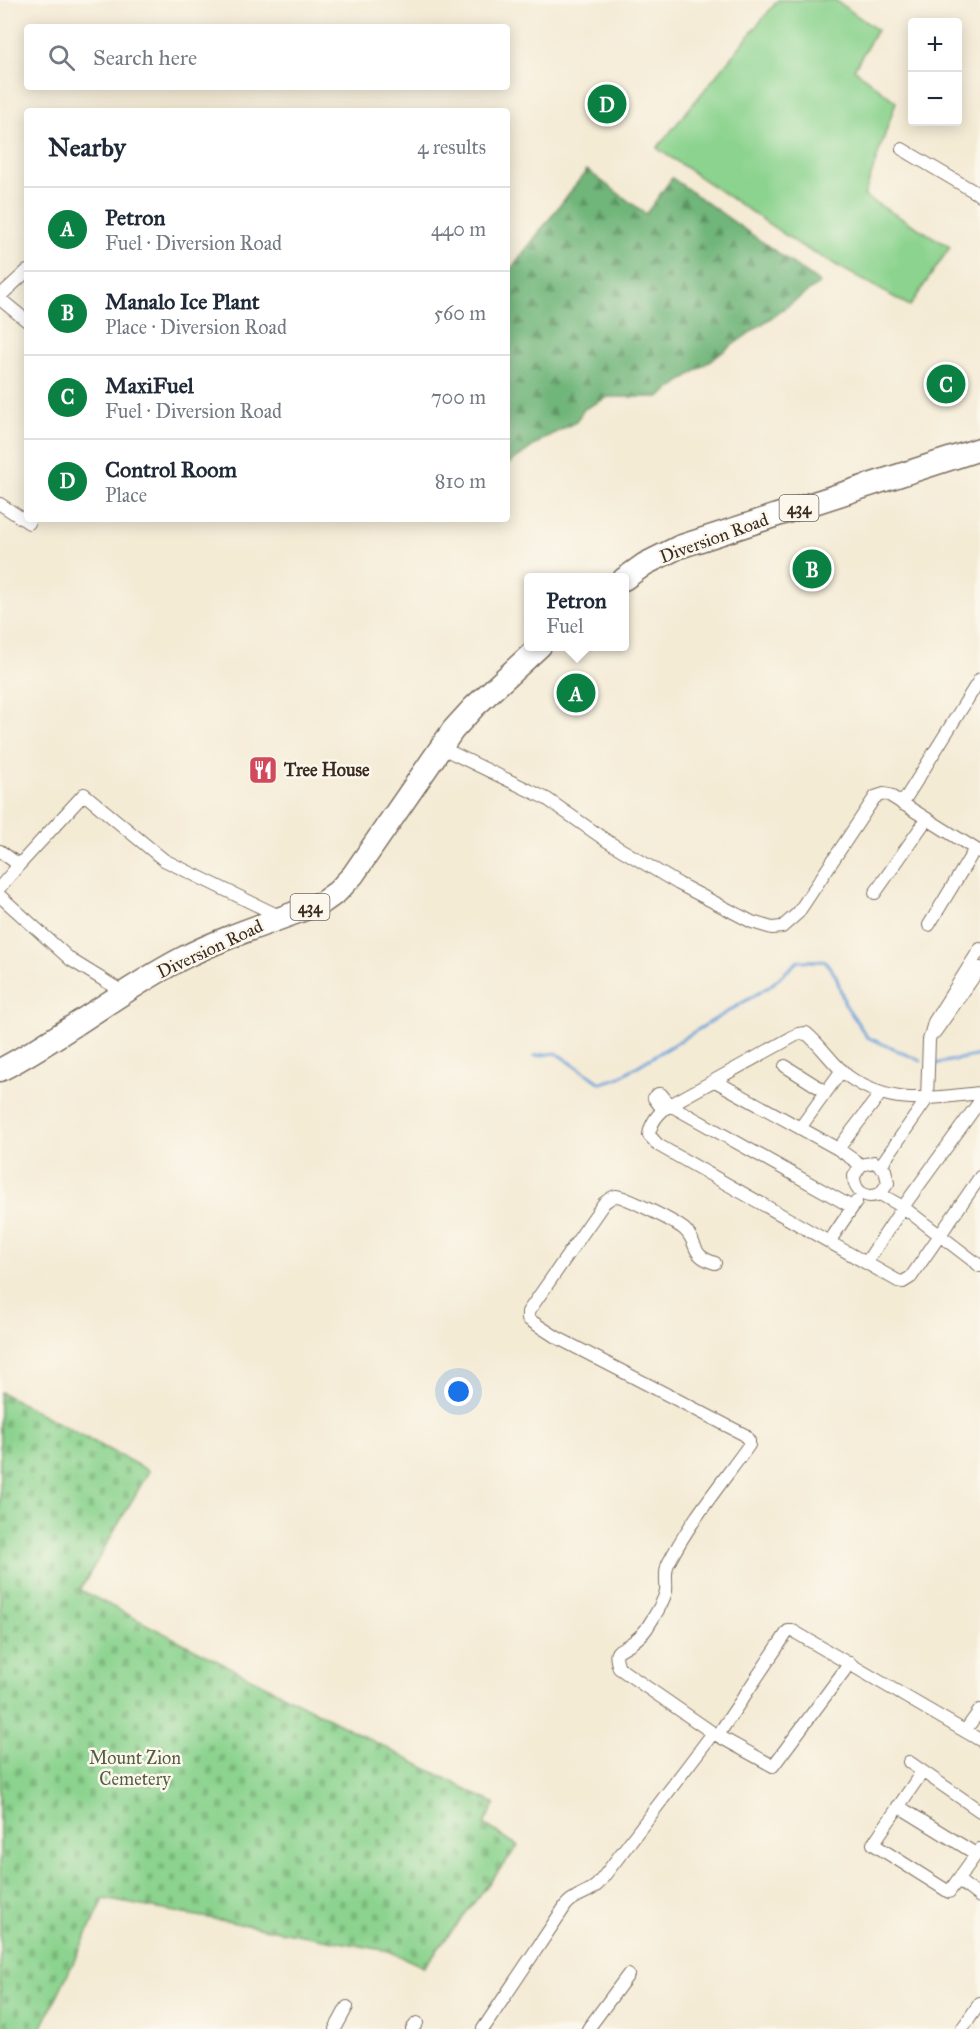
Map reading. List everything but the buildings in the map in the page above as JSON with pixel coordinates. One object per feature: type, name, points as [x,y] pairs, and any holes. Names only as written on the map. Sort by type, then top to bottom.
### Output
[{"type":"highway","name":"Diversion Road","points":[[629,575],[645,564],[679,548],[980,449]]},
{"type":"highway","name":"Diversion Road","points":[[0,1070],[30,1054],[123,992],[184,957],[323,902],[343,887],[360,866],[440,747],[474,707],[535,651]]},
{"type":"street","points":[[902,149],[980,195]]},
{"type":"street","points":[[24,274],[0,297],[24,318]]},
{"type":"street","points":[[0,504],[24,520]]},
{"type":"street","points":[[902,804],[980,679]]},
{"type":"street","points":[[440,747],[547,799],[607,841],[679,884],[752,922],[772,928],[783,927],[798,913],[875,797],[889,795],[978,851],[929,925]]},
{"type":"street","points":[[0,887],[84,794],[164,860],[281,917]]},
{"type":"street","points":[[875,894],[926,820]]},
{"type":"street","points":[[0,851],[19,865]]},
{"type":"street","points":[[0,896],[71,960],[123,992]]},
{"type":"street","points":[[881,1165],[927,1099],[929,1040],[934,1022],[980,949]]},
{"type":"street","points":[[929,1040],[980,968]]},
{"type":"street","points":[[980,1093],[927,1099],[900,1098],[881,1094],[848,1076],[806,1034],[798,1034],[666,1107],[650,1127],[649,1135],[653,1141],[898,1281],[907,1280],[980,1177]]},
{"type":"street","points":[[785,1066],[826,1092]]},
{"type":"street","points":[[800,1128],[842,1070]]},
{"type":"street","points":[[715,1081],[837,1149],[861,1165]]},
{"type":"street","points":[[837,1149],[881,1094]]},
{"type":"street","points":[[866,1263],[903,1207],[980,1101]]},
{"type":"street","points":[[666,1107],[852,1208]]},
{"type":"street","points":[[874,1162],[881,1165],[888,1176],[885,1189],[880,1194],[867,1196],[861,1193],[856,1188],[854,1176],[861,1165],[874,1162]]},
{"type":"street","points":[[829,1242],[861,1193]]},
{"type":"street","points":[[880,1194],[903,1207],[980,1266]]},
{"type":"street","points":[[715,1263],[707,1261],[696,1252],[689,1235],[679,1226],[623,1197],[611,1197],[604,1203],[528,1312],[528,1319],[533,1323],[745,1435],[749,1441],[749,1445],[682,1536],[665,1571],[666,1590],[661,1605],[644,1632],[617,1652],[616,1660],[619,1668],[715,1734],[773,1766],[850,1663]]},
{"type":"street","points":[[483,2029],[566,1905],[577,1895],[587,1893],[598,1884],[715,1734],[789,1631],[793,1631],[850,1663],[980,1740]]},
{"type":"street","points":[[965,1731],[980,1710]]},
{"type":"street","points":[[909,1762],[980,1811]]},
{"type":"street","points":[[898,1806],[978,1852],[949,1892],[873,1844],[898,1806],[922,1772]]},
{"type":"street","points":[[958,1880],[980,1897]]},
{"type":"street","points":[[588,2029],[628,1975]]},
{"type":"street","points":[[962,2029],[980,2003]]},
{"type":"street","points":[[335,2029],[347,2007]]},
{"type":"green space","points":[[778,0],[835,0],[877,30],[854,69],[896,102],[864,196],[950,247],[910,306],[800,245],[657,148]]},
{"type":"green space","points":[[587,170],[646,214],[672,178],[820,283],[659,397],[608,397],[584,409],[576,422],[545,438],[510,463],[510,270]]},
{"type":"green space","name":"Mount Zion Cemetery","points":[[0,1392],[149,1471],[80,1590],[495,1804],[484,1824],[518,1846],[424,1967],[389,1951],[104,1899],[41,2029],[0,2029]]},
{"type":"waterway","points":[[534,1056],[556,1053],[601,1083],[618,1078],[770,986],[798,961],[825,961],[836,976],[845,1004],[867,1037],[921,1061]]},
{"type":"waterway","points":[[934,1064],[980,1055]]},
{"type":"place","name":"Control Room","points":[[607,104]]},
{"type":"place","name":"MaxiFuel","points":[[946,384]]},
{"type":"place","name":"Manalo Ice Plant","points":[[812,569]]},
{"type":"place","name":"Petron","points":[[576,693]]},
{"type":"place","name":"Tree House","points":[[263,770]]}]
